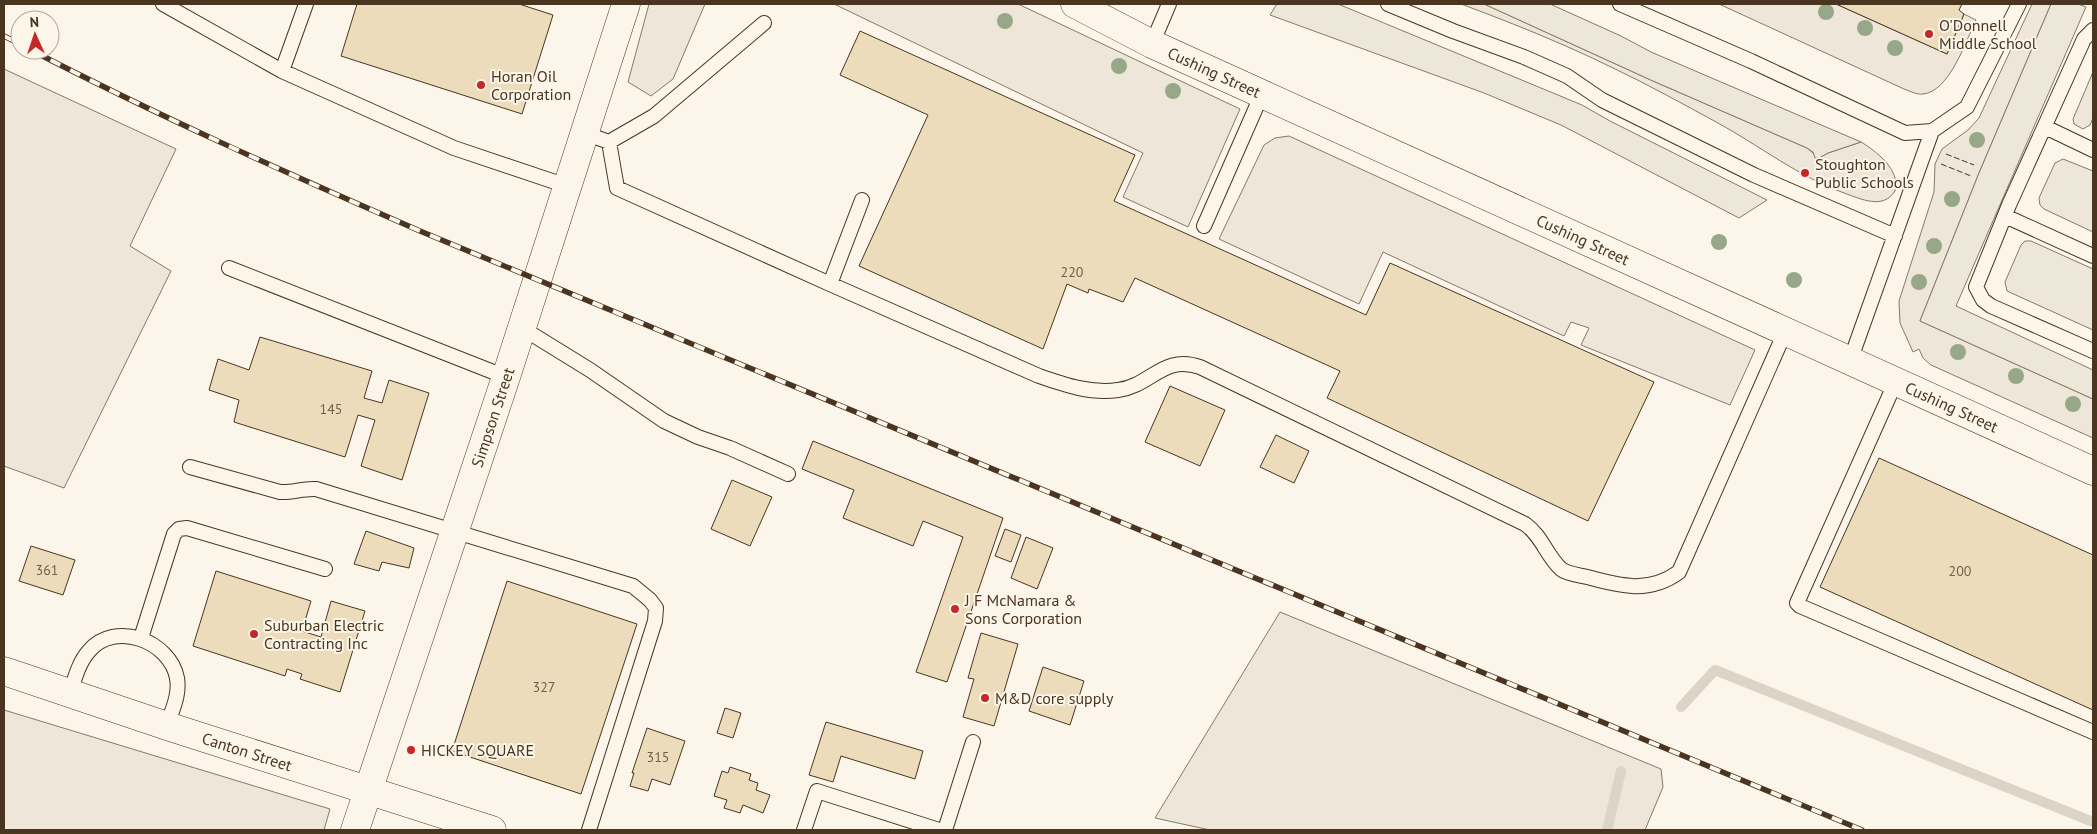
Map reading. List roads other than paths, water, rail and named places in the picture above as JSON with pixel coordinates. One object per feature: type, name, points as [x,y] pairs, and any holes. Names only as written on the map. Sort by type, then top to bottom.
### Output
[{"type":"street","name":"Simpson Street","points":[[355,830],[506,377],[567,186],[596,137],[625,4]]},
{"type":"street","name":"Cushing Street","points":[[1075,4],[1152,44],[2093,471]]},
{"type":"street","name":"Canton Street","points":[[4,672],[492,830]]},
{"type":"lane","points":[[163,4],[282,71],[454,148],[567,186]]},
{"type":"lane","points":[[282,71],[306,4]]},
{"type":"lane","points":[[1152,44],[1169,4]]},
{"type":"lane","points":[[1388,4],[1453,31],[1524,57],[1567,76],[1602,100],[1736,166],[1895,236]]},
{"type":"lane","points":[[1620,4],[1751,61],[1905,133],[1932,131],[1967,107],[2019,4]]},
{"type":"lane","points":[[764,23],[654,116],[596,137],[617,188],[1039,376],[1069,386],[1095,391],[1119,390],[1133,386],[1166,367],[1176,364],[1189,363],[1200,367],[1525,524],[1534,530],[1552,560],[1563,571],[1620,586],[1652,584],[1668,580],[1680,572],[1785,332]]},
{"type":"lane","points":[[2093,30],[2084,39],[2005,216],[1976,287],[1978,294],[1991,306],[2093,351]]},
{"type":"lane","points":[[1204,226],[1262,94]]},
{"type":"lane","points":[[2045,127],[2093,150]]},
{"type":"lane","points":[[1850,361],[1932,131]]},
{"type":"lane","points":[[830,284],[862,200]]},
{"type":"lane","points":[[2005,216],[2093,256]]},
{"type":"lane","points":[[229,268],[506,377]]},
{"type":"lane","points":[[522,328],[590,370],[664,421],[788,474]]},
{"type":"lane","points":[[1896,381],[1797,602],[1800,606],[2093,732]]},
{"type":"lane","points":[[190,467],[280,492],[286,493],[308,488],[455,530],[633,586],[650,600],[656,608],[655,621],[589,830]]},
{"type":"lane","points":[[141,638],[174,534],[179,529],[187,528],[325,569]]},
{"type":"lane","points":[[70,692],[81,662],[90,649],[105,640],[122,636],[141,638],[157,647],[169,660],[176,676],[178,693],[166,726]]},
{"type":"lane","points":[[945,830],[973,742]]},
{"type":"lane","points":[[804,830],[817,791],[939,830]]},
{"type":"waterway","points":[[1681,707],[1715,670],[2093,822]]},
{"type":"waterway","points":[[1607,830],[1621,771]]},
{"type":"railway","points":[[4,36],[10,39]]},
{"type":"railway","points":[[51,60],[175,121],[420,231],[1862,830]]},
{"type":"place","name":"O'Donnell Middle School","points":[[1929,34]]},
{"type":"place","name":"Horan Oil Corporation","points":[[481,85]]},
{"type":"place","name":"Stoughton Public Schools","points":[[1805,173]]},
{"type":"place","name":"J F McNamara & Sons Corporation","points":[[955,609]]},
{"type":"place","name":"Suburban Electric Contracting Inc","points":[[254,634]]},
{"type":"place","name":"M&D core supply","points":[[985,698]]},
{"type":"place","name":"HICKEY SQUARE","points":[[411,750]]}]
